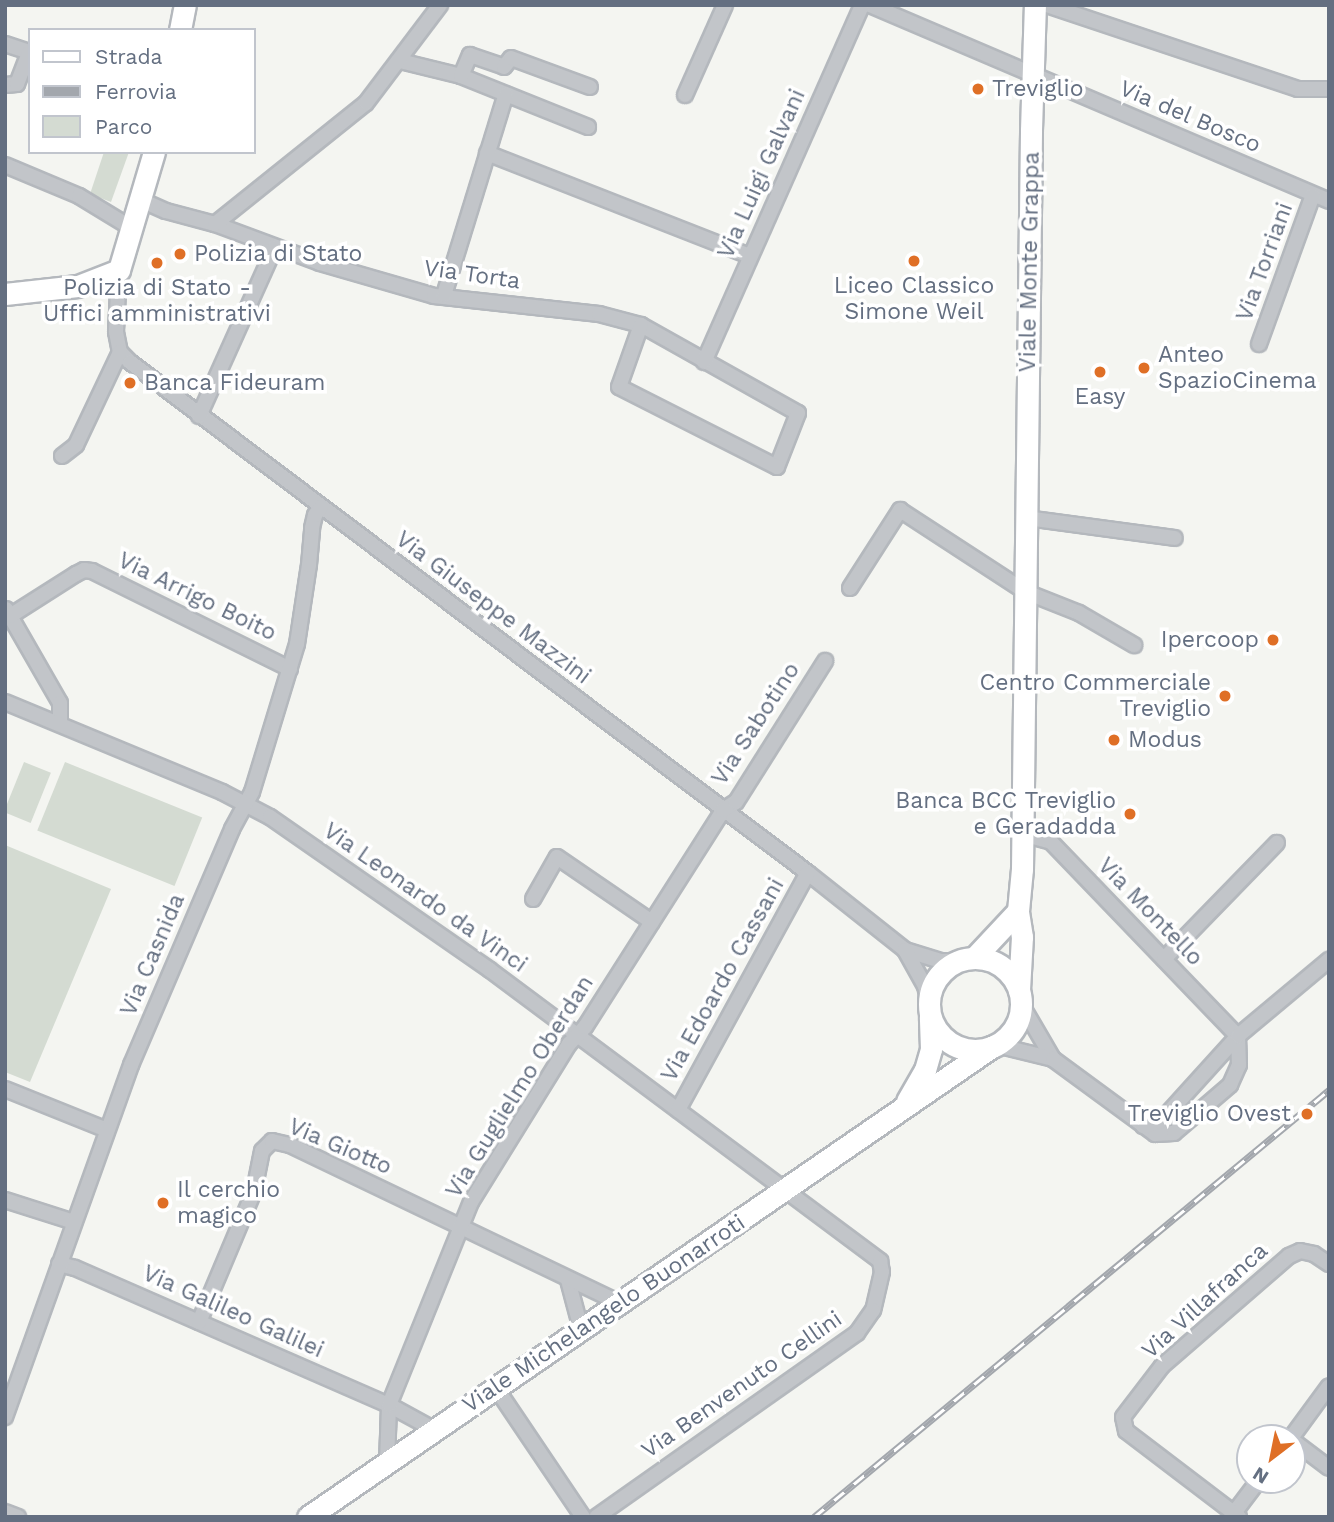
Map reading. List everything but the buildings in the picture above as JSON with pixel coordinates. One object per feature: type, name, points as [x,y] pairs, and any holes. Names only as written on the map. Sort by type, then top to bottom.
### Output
[{"type":"main road","points":[[180,28],[186,5]]},
{"type":"main road","name":"Viale Monte Grappa","points":[[1020,997],[1022,937],[1018,911],[1022,834],[1035,5]]},
{"type":"main road","points":[[5,294],[78,286],[119,270],[154,154]]},
{"type":"main road","points":[[966,960],[1001,967],[1010,975],[1020,997],[1015,1026],[994,1046],[972,1050],[957,1047],[945,1039],[930,1011],[937,977],[966,960],[1018,911]]},
{"type":"main road","name":"Viale Michelangelo Buonarroti","points":[[899,1111],[925,1070],[931,1048],[930,1011]]},
{"type":"main road","name":"Viale Michelangelo Buonarroti","points":[[308,1517],[994,1046]]},
{"type":"street","points":[[215,224],[366,103],[440,5]]},
{"type":"street","points":[[685,95],[725,5]]},
{"type":"street","name":"Via Luigi Galvani","points":[[704,362],[862,5]]},
{"type":"street","name":"Via del Bosco","points":[[870,5],[1329,201]]},
{"type":"street","points":[[1047,5],[1298,89],[1315,91],[1326,88]]},
{"type":"street","points":[[5,44],[28,52]]},
{"type":"street","points":[[5,85],[16,84],[28,54]]},
{"type":"street","points":[[461,76],[470,55],[504,67],[512,58],[590,86]]},
{"type":"street","points":[[400,61],[461,76],[588,127]]},
{"type":"street","points":[[444,295],[506,94]]},
{"type":"street","points":[[487,153],[750,256]]},
{"type":"street","points":[[5,165],[79,196],[133,229]]},
{"type":"street","name":"Via Torriani","points":[[1259,344],[1313,195]]},
{"type":"street","name":"Via Torta","points":[[141,200],[166,211],[215,224],[275,247],[434,296],[599,314],[641,325],[798,413],[777,467],[619,387],[641,325]]},
{"type":"street","points":[[199,416],[275,247]]},
{"type":"street","points":[[62,456],[76,445],[120,352],[116,332],[119,270]]},
{"type":"street","name":"Via Giuseppe Mazzini","points":[[120,352],[199,416],[808,873],[905,950],[941,961],[966,960]]},
{"type":"street","name":"Via Casnida","points":[[5,1417],[131,1065],[251,792],[290,669],[308,577],[312,528],[315,515],[321,508]]},
{"type":"street","points":[[850,588],[900,510],[1026,592],[1079,613],[1134,645]]},
{"type":"street","points":[[1027,518],[1175,538]]},
{"type":"street","name":"Via Arrigo Boito","points":[[8,612],[84,570],[92,571],[290,669]]},
{"type":"street","points":[[8,612],[60,702],[60,723]]},
{"type":"street","name":"Via Sabotino","points":[[723,810],[736,802],[825,661]]},
{"type":"street","name":"Via Leonardo da Vinci","points":[[5,702],[60,723],[245,803],[271,817],[490,970],[783,1190]]},
{"type":"street","name":"Via Guglielmo Oberdan","points":[[389,1405],[471,1202],[723,810]]},
{"type":"street","name":"Via Montello","points":[[1022,834],[1051,842],[1238,1036]]},
{"type":"street","points":[[1164,959],[1277,843]]},
{"type":"street","points":[[533,899],[557,857],[652,922]]},
{"type":"street","name":"Via Edoardo Cassani","points":[[678,1110],[808,873]]},
{"type":"street","name":"Via Giuseppe Mazzini","points":[[905,950],[925,986],[930,1011]]},
{"type":"street","points":[[1143,1126],[1160,1122],[1238,1036],[1329,960]]},
{"type":"street","points":[[1020,997],[1053,1059]]},
{"type":"street","points":[[994,1046],[1053,1059],[1155,1134],[1174,1133],[1234,1077],[1239,1065],[1238,1036]]},
{"type":"street","points":[[1217,1061],[1232,1068],[1234,1077]]},
{"type":"street","points":[[5,1089],[107,1129]]},
{"type":"street","name":"Via Giotto","points":[[199,1322],[254,1191],[262,1152],[272,1141],[280,1142],[620,1303]]},
{"type":"street","name":"Via Benvenuto Cellini","points":[[596,1517],[866,1324],[873,1310],[882,1272],[880,1261],[783,1190]]},
{"type":"street","points":[[5,1200],[74,1222]]},
{"type":"street","name":"Via Villafranca","points":[[1236,1515],[1126,1431],[1123,1417],[1162,1366],[1289,1256],[1300,1251],[1314,1254],[1329,1264]]},
{"type":"street","name":"Via Galileo Galilei","points":[[59,1264],[389,1405],[435,1430]]},
{"type":"street","points":[[568,1280],[581,1329]]},
{"type":"street","points":[[1302,1424],[1329,1386]]},
{"type":"street","points":[[496,1388],[583,1517]]},
{"type":"street","points":[[387,1463],[389,1405]]},
{"type":"street","points":[[388,1435],[411,1446]]},
{"type":"street","points":[[1306,1450],[1329,1468]]},
{"type":"street","points":[[1236,1515],[1250,1494]]},
{"type":"street","points":[[5,1512],[18,1517]]},
{"type":"green space","points":[[103,154],[128,154],[111,202],[90,194]]},
{"type":"green space","points":[[24,762],[51,773],[31,823],[5,813]]},
{"type":"green space","points":[[65,762],[202,817],[175,886],[37,831]]},
{"type":"green space","points":[[5,845],[111,889],[30,1082],[5,1072]]},
{"type":"railway","points":[[814,1517],[1329,1090]]},
{"type":"place","name":"Treviglio","points":[[978,89]]},
{"type":"place","name":"Polizia di Stato","points":[[180,254]]},
{"type":"place","name":"Liceo Classico Simone Weil","points":[[914,261]]},
{"type":"place","name":"Polizia di Stato - Uffici amministrativi","points":[[157,263]]},
{"type":"place","name":"Anteo SpazioCinema","points":[[1144,368]]},
{"type":"place","name":"Easy","points":[[1100,372]]},
{"type":"place","name":"Banca Fideuram","points":[[130,383]]},
{"type":"place","name":"Ipercoop","points":[[1273,640]]},
{"type":"place","name":"Centro Commerciale Treviglio","points":[[1225,696]]},
{"type":"place","name":"Modus","points":[[1114,740]]},
{"type":"place","name":"Banca BCC Treviglio e Geradadda","points":[[1130,814]]},
{"type":"place","name":"Treviglio Ovest","points":[[1307,1114]]},
{"type":"place","name":"Il cerchio magico","points":[[163,1203]]}]
